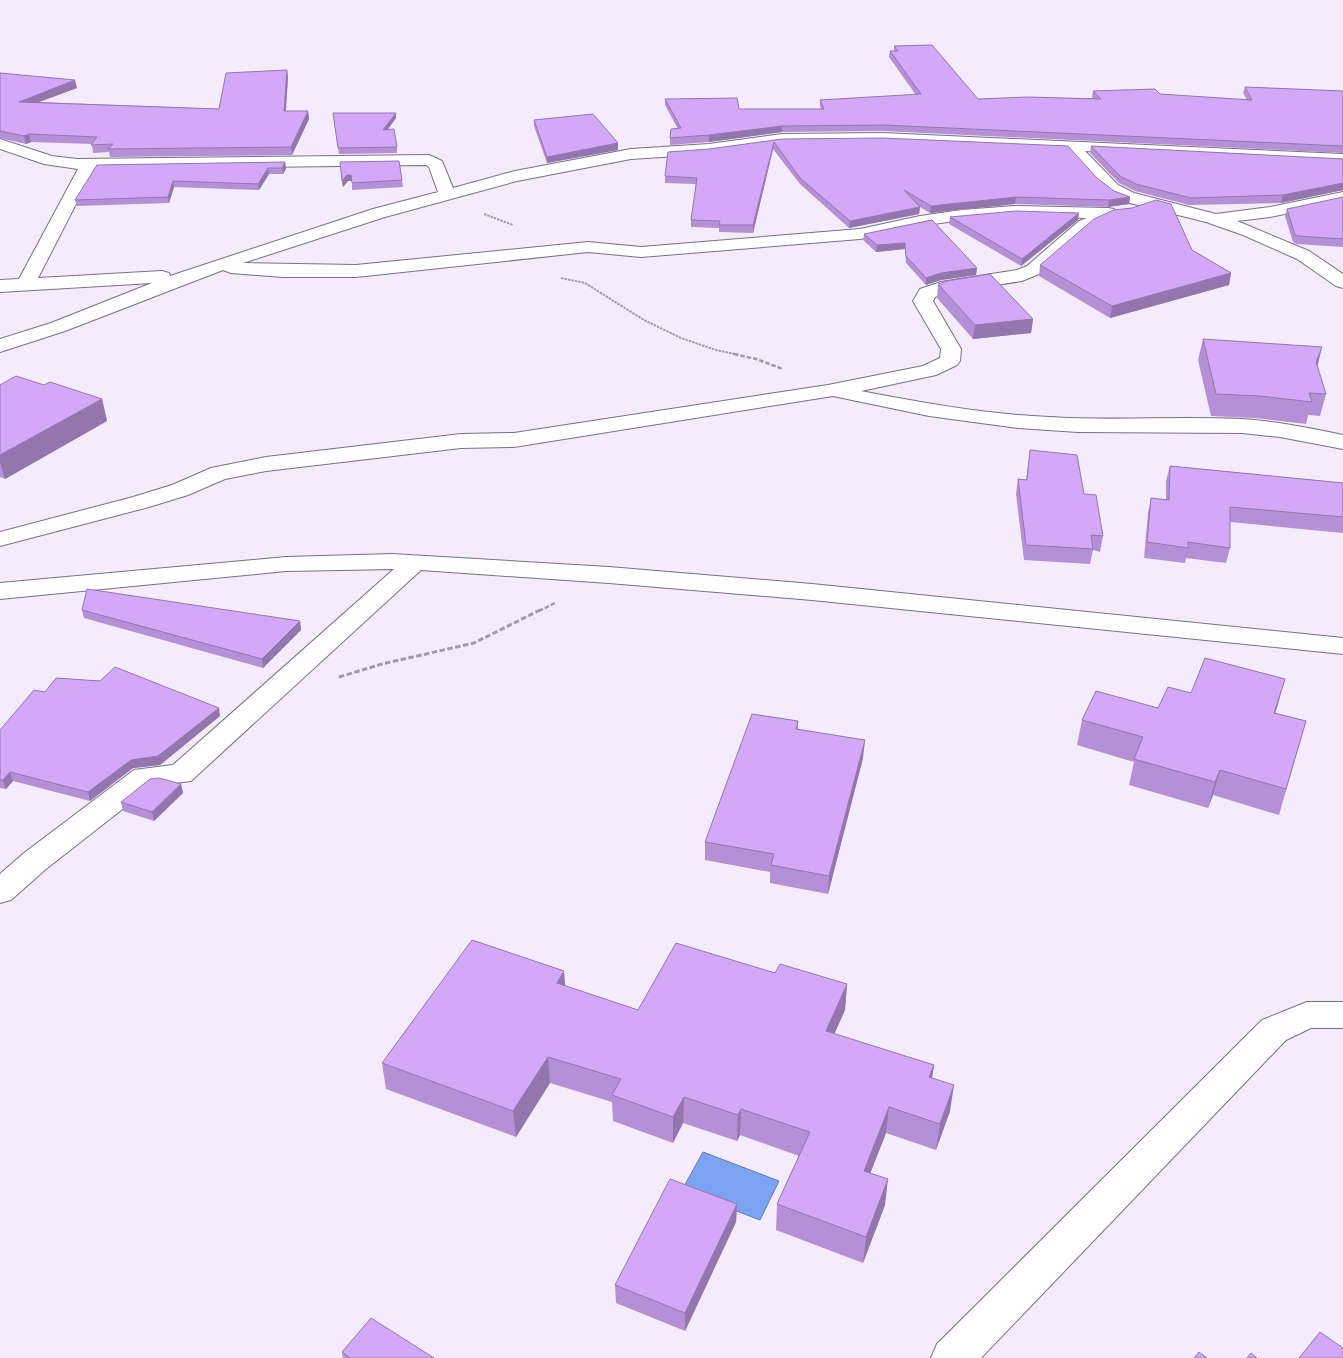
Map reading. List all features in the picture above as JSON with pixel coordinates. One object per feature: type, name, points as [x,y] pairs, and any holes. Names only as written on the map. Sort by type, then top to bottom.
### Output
[{"type":"street","points":[[0,346],[58,327],[211,267],[379,213],[515,176],[624,155],[709,149],[782,138],[902,138],[1277,155],[1343,160]]},
{"type":"street","points":[[0,144],[50,161],[77,164],[423,159],[436,164],[447,194]]},
{"type":"street","points":[[1073,147],[1093,171],[1112,189],[1128,197],[1212,218],[1249,231],[1303,255],[1343,282]]},
{"type":"street","points":[[26,284],[90,163]]},
{"type":"street","points":[[1212,218],[1270,212],[1343,197]]},
{"type":"street","points":[[211,267],[283,271],[356,272],[588,247],[641,252],[860,234],[920,221],[961,215],[1015,211],[1108,214],[1129,212],[1151,204]]},
{"type":"street","points":[[0,539],[141,502],[180,490],[220,473],[266,464],[461,441],[514,440],[828,391],[929,371],[950,361],[951,348],[923,301],[927,293],[941,288],[1022,275],[1033,270],[1085,225],[1108,214]]},
{"type":"street","points":[[0,286],[152,279],[194,273]]},
{"type":"street","points":[[828,391],[917,408],[1008,421],[1077,426],[1243,426],[1310,434],[1343,442]]},
{"type":"street","points":[[0,591],[286,564],[373,560],[609,575],[812,592],[1343,646]]},
{"type":"street","points":[[0,892],[35,861],[144,777],[181,774],[416,562]]},
{"type":"street","points":[[952,1358],[1274,1030],[1307,1015],[1343,1015]]},
{"type":"path","points":[[559,278],[585,283],[644,320],[681,338],[788,370],[828,391]]},
{"type":"path","points":[[337,677],[382,664],[474,643],[562,599]]},
{"type":"water","points":[[703,1152],[779,1181],[760,1220],[682,1190]]},
{"type":"building","points":[[932,45],[978,99],[1028,97],[1101,99],[1093,91],[1155,89],[1160,94],[1252,100],[1245,87],[1343,91],[1343,146],[884,125],[782,126],[670,138],[671,129],[681,128],[665,99],[737,98],[739,109],[824,109],[820,100],[921,94],[890,51],[898,51],[894,46]]},
{"type":"building","points":[[287,70],[284,111],[308,111],[291,147],[108,149],[113,144],[91,145],[97,137],[29,134],[24,136],[0,131],[0,73],[75,80],[19,102],[219,109],[226,73]]},
{"type":"building","points":[[333,113],[396,113],[383,130],[394,129],[397,147],[338,148]]},
{"type":"building","points":[[593,114],[618,143],[547,157],[534,120]]},
{"type":"building","points":[[883,138],[1068,146],[1097,178],[1114,191],[1130,197],[1109,200],[1016,197],[931,206],[904,190],[920,207],[850,221],[800,178],[774,142],[753,225],[719,225],[720,221],[691,220],[697,178],[665,176],[668,152],[709,149],[782,139]]},
{"type":"building","points":[[1091,146],[1343,159],[1343,183],[1283,195],[1191,198],[1136,184],[1120,176]]},
{"type":"building","points":[[399,161],[402,180],[352,183],[351,175],[347,175],[342,181],[340,162]]},
{"type":"building","points":[[285,162],[282,168],[268,168],[258,184],[173,181],[168,197],[75,200],[97,165]]},
{"type":"building","points":[[1343,197],[1343,239],[1295,235],[1287,209]]},
{"type":"building","points":[[1156,200],[1171,204],[1192,250],[1231,273],[1112,306],[1040,265],[1094,219],[1114,210],[1132,208]]},
{"type":"building","points":[[1016,211],[1079,213],[1022,259],[950,217]]},
{"type":"building","points":[[932,220],[977,268],[941,273],[926,278],[906,256],[905,243],[877,245],[864,234]]},
{"type":"building","points":[[990,274],[1033,319],[975,325],[938,284]]},
{"type":"building","points":[[1203,339],[1322,347],[1316,362],[1326,394],[1309,393],[1312,402],[1260,396],[1216,394]]},
{"type":"building","points":[[16,376],[44,385],[50,382],[102,399],[0,455],[0,385]]},
{"type":"building","points":[[1030,450],[1077,455],[1084,494],[1096,495],[1103,536],[1091,535],[1093,549],[1026,545],[1018,479],[1027,480]]},
{"type":"building","points":[[1170,466],[1343,483],[1343,517],[1230,507],[1230,548],[1188,542],[1188,548],[1147,542],[1151,498],[1169,500]]},
{"type":"building","points":[[87,589],[300,621],[262,659],[82,610]]},
{"type":"building","points":[[1205,658],[1285,679],[1274,713],[1306,721],[1286,789],[1220,770],[1215,782],[1134,759],[1143,737],[1082,720],[1096,691],[1158,708],[1168,687],[1191,693]]},
{"type":"building","points":[[115,667],[219,708],[158,756],[131,760],[88,792],[10,772],[3,780],[0,780],[0,730],[34,690],[45,692],[56,678],[100,681]]},
{"type":"building","points":[[752,714],[798,721],[796,729],[865,740],[829,876],[771,865],[774,854],[705,842]]},
{"type":"building","points":[[159,778],[181,784],[152,812],[121,802],[150,779]]},
{"type":"building","points":[[472,940],[564,971],[557,983],[638,1010],[676,943],[775,973],[780,964],[847,984],[826,1031],[934,1065],[929,1077],[954,1085],[940,1124],[889,1107],[864,1171],[888,1179],[866,1237],[777,1204],[810,1132],[741,1109],[738,1115],[684,1097],[673,1117],[612,1095],[621,1079],[548,1057],[513,1111],[382,1063]]},
{"type":"building","points":[[670,1179],[737,1204],[685,1313],[615,1285]]},
{"type":"building","points":[[371,1318],[434,1358],[350,1358],[342,1352]]},
{"type":"building","points":[[1320,1332],[1343,1348],[1343,1358],[1299,1358]]},
{"type":"building","points":[[1199,1352],[1207,1358],[1194,1358]]},
{"type":"building","points":[[1251,1353],[1257,1358],[1247,1358]]}]
